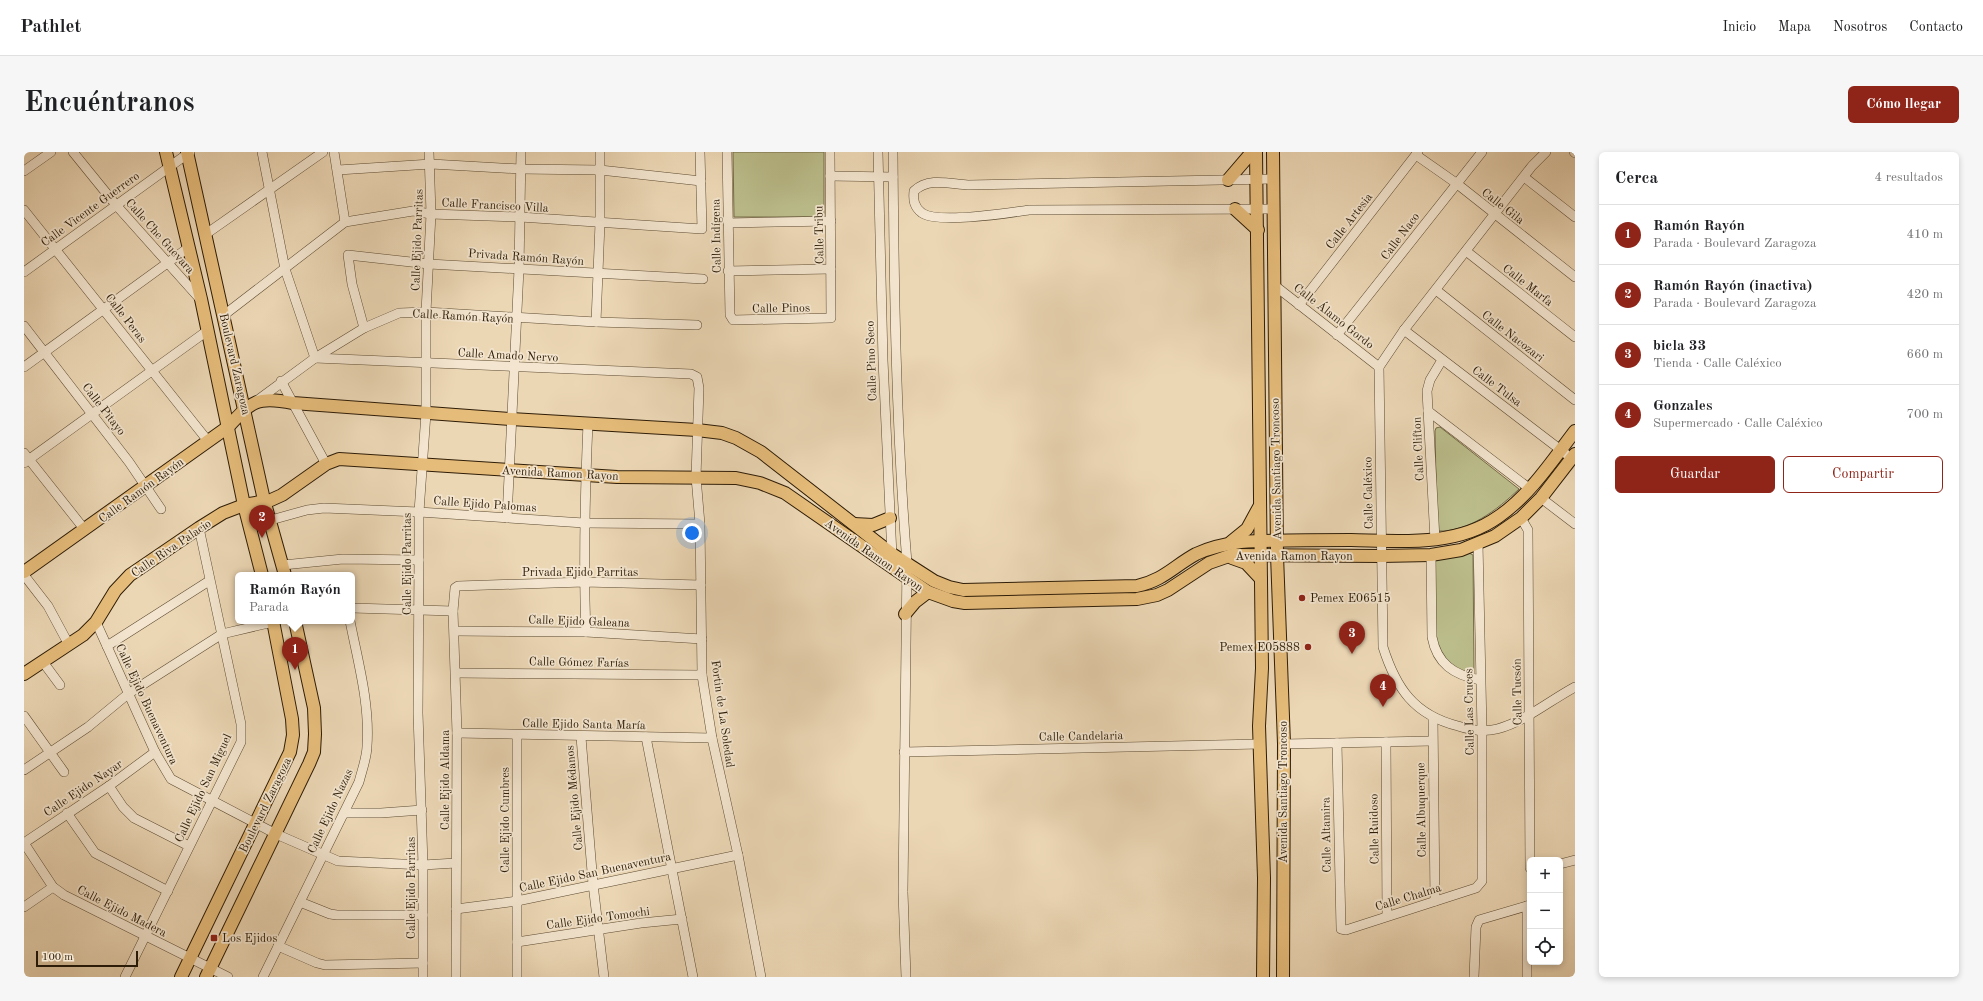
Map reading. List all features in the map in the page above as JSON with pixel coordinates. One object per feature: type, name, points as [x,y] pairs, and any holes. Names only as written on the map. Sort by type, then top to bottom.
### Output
[{"type":"main road","name":"Boulevard Zaragoza","points":[[166,152],[201,299],[244,505],[261,572]]},
{"type":"main road","name":"Boulevard Zaragoza","points":[[188,152],[224,315],[250,406],[264,500],[271,520],[284,570]]},
{"type":"main road","points":[[1228,180],[1252,152]]},
{"type":"main road","name":"Avenida Santiago Troncoso","points":[[1256,152],[1262,668],[1259,744],[1264,878],[1263,977]]},
{"type":"main road","name":"Avenida Santiago Troncoso","points":[[1273,152],[1277,555],[1284,744],[1283,977]]},
{"type":"main road","points":[[1235,209],[1258,230]]},
{"type":"main road","points":[[250,406],[266,399],[293,404]]},
{"type":"main road","name":"Avenida Ramon Rayon","points":[[293,404],[697,430],[722,433],[736,438],[761,452],[892,554],[934,581],[963,590],[1124,588],[1137,586],[1159,579],[1195,555],[1228,543],[1277,540],[1435,540],[1455,536],[1488,524],[1511,507],[1530,489],[1575,431]]},
{"type":"main road","name":"Calle Ramón Rayón","points":[[24,573],[208,442],[228,427],[250,406]]},
{"type":"main road","name":"Avenida Ramon Rayon","points":[[264,500],[270,500],[282,494],[326,464],[343,459],[585,475],[736,478],[774,488],[785,494],[928,592],[965,603],[1137,599],[1168,590],[1208,563],[1227,556],[1381,556],[1430,554],[1461,550],[1495,536],[1521,518],[1574,458]]},
{"type":"main road","name":"Calle Riva Palacio","points":[[24,674],[83,635],[96,622],[110,597],[130,575],[223,513],[244,505],[264,500]]},
{"type":"main road","points":[[1228,543],[1242,534],[1260,504]]},
{"type":"main road","points":[[854,524],[873,525],[890,518]]},
{"type":"main road","points":[[1227,556],[1246,563],[1260,579]]},
{"type":"main road","points":[[905,614],[915,602],[928,592]]},
{"type":"main road","name":"Boulevard Zaragoza","points":[[181,977],[284,768],[290,752],[293,735],[292,719],[274,624]]},
{"type":"main road","name":"Boulevard Zaragoza","points":[[208,972],[276,834],[314,752],[314,708],[296,624]]},
{"type":"street","points":[[24,171],[51,152]]},
{"type":"street","name":"Calle Che Guevara","points":[[73,152],[116,205],[201,299]]},
{"type":"street","name":"Calle Vicente Guerrero","points":[[24,272],[170,167],[188,152]]},
{"type":"street","points":[[262,152],[285,269],[315,358]]},
{"type":"street","points":[[206,234],[324,152]]},
{"type":"street","points":[[334,152],[345,222]]},
{"type":"street","name":"Calle Ejido Parritas","points":[[423,977],[422,810],[418,713],[419,512],[426,413],[426,312],[432,214],[431,164],[429,152]]},
{"type":"street","points":[[507,518],[519,269],[521,152]]},
{"type":"street","points":[[596,322],[600,223],[600,152]]},
{"type":"street","points":[[338,170],[431,164],[520,169],[600,170],[700,181],[700,152]]},
{"type":"street","name":"Calle Indígena","points":[[727,152],[728,271],[731,320]]},
{"type":"street","name":"Calle Tribu","points":[[830,152],[831,318]]},
{"type":"street","name":"Calle Pino Seco","points":[[878,152],[893,569]]},
{"type":"street","points":[[893,152],[897,353],[906,563],[903,892],[906,977]]},
{"type":"street","name":"Calle Naco","points":[[1337,335],[1364,303],[1456,183],[1482,152]]},
{"type":"street","points":[[1379,367],[1404,330],[1494,214],[1546,152]]},
{"type":"street","name":"Calle Gila","points":[[1417,153],[1575,276]]},
{"type":"street","name":"Calle Artesia","points":[[1299,305],[1417,153]]},
{"type":"street","points":[[830,176],[893,177]]},
{"type":"street","points":[[1524,177],[1575,217]]},
{"type":"street","points":[[1273,180],[968,185],[934,182],[920,186],[914,191],[913,198],[915,206],[923,214],[942,216],[992,216],[1029,210],[1273,209]]},
{"type":"street","name":"Calle Francisco Villa","points":[[224,315],[345,222],[413,211],[432,214],[520,217],[702,228],[700,181]]},
{"type":"street","name":"Calle Peras","points":[[24,210],[208,442]]},
{"type":"street","points":[[728,223],[831,222]]},
{"type":"street","points":[[24,367],[188,248]]},
{"type":"street","name":"Calle Marfa","points":[[1466,251],[1575,337]]},
{"type":"street","name":"Privada Ramón Rayón","points":[[364,328],[352,284],[348,256],[429,264],[703,279]]},
{"type":"street","points":[[728,271],[831,269]]},
{"type":"street","name":"Calle Álamo Gordo","points":[[1274,284],[1379,367]]},
{"type":"street","name":"Calle Nacozari","points":[[1436,290],[1575,400]]},
{"type":"street","name":"Calle Ramón Rayón","points":[[250,406],[281,381],[315,358],[364,328],[399,314],[426,312],[596,322],[697,325]]},
{"type":"street","name":"Calle Pinos","points":[[731,320],[831,318]]},
{"type":"street","name":"Calle Pitayo","points":[[24,326],[129,462],[144,487],[161,509]]},
{"type":"street","name":"Calle Tulsa","points":[[1404,330],[1574,458]]},
{"type":"street","points":[[85,530],[26,458],[93,414],[207,331]]},
{"type":"street","name":"Calle Amado Nervo","points":[[315,358],[427,362],[514,368],[691,374],[698,378]]},
{"type":"street","name":"Calle Clifton","points":[[1435,540],[1428,387],[1430,380],[1442,360]]},
{"type":"street","name":"Calle Caléxico","points":[[1379,367],[1383,647],[1390,669],[1401,689],[1415,705],[1432,718],[1468,729],[1482,730],[1496,729],[1530,716],[1546,704],[1575,687]]},
{"type":"street","name":"Fortin de La Soledad","points":[[698,378],[696,477],[700,524],[702,675],[712,738],[738,855],[761,977]]},
{"type":"street","points":[[281,381],[326,464]]},
{"type":"street","points":[[1428,411],[1530,489]]},
{"type":"street","points":[[586,632],[584,523],[588,423]]},
{"type":"street","points":[[1540,498],[1575,524]]},
{"type":"street","name":"Calle Ejido Palomas","points":[[271,520],[316,508],[419,512],[584,523],[700,524]]},
{"type":"street","name":"Calle Tucsón","points":[[1521,518],[1528,530],[1530,857]]},
{"type":"street","name":"Calle Ejido San Miguel","points":[[126,977],[241,742],[242,734],[199,528]]},
{"type":"street","name":"Calle Las Cruces","points":[[1478,543],[1482,730],[1482,881]]},
{"type":"street","points":[[1430,554],[1432,637],[1435,650],[1443,662],[1456,673],[1480,680]]},
{"type":"street","points":[[284,570],[343,558],[419,560]]},
{"type":"street","points":[[24,573],[48,606],[69,645]]},
{"type":"street","points":[[107,646],[209,581]]},
{"type":"street","name":"Privada Ejido Parritas","points":[[458,586],[584,582],[701,585]]},
{"type":"street","name":"Calle Ejido Aldama","points":[[456,977],[457,733],[455,631],[453,611],[454,589],[458,586]]},
{"type":"street","points":[[355,608],[453,611]]},
{"type":"street","name":"Calle Ejido Buenaventura","points":[[96,622],[154,752],[171,779],[276,834],[323,855],[344,862],[423,865],[456,864]]},
{"type":"street","points":[[24,770],[88,727],[128,694],[222,634],[261,624]]},
{"type":"street","name":"Calle Ejido Nazas","points":[[263,977],[359,782],[367,747],[367,721],[364,693],[351,624]]},
{"type":"street","name":"Calle Ejido Galeana","points":[[455,631],[586,632],[702,639]]},
{"type":"street","points":[[43,662],[60,685]]},
{"type":"street","name":"Calle Gómez Farías","points":[[456,672],[702,675]]},
{"type":"street","points":[[24,716],[64,772]]},
{"type":"street","name":"Calle Albuquerque","points":[[1432,718],[1435,901]]},
{"type":"street","name":"Calle Ejido Santa María","points":[[457,733],[581,737],[712,738]]},
{"type":"street","name":"Calle Ejido Cumbres","points":[[517,735],[517,977]]},
{"type":"street","name":"Calle Ejido Médanos","points":[[581,737],[593,884],[600,929],[604,977]]},
{"type":"street","points":[[646,737],[673,868],[693,977]]},
{"type":"street","points":[[1284,744],[1432,741]]},
{"type":"street","name":"Calle Ruidoso","points":[[1386,742],[1387,916]]},
{"type":"street","name":"Calle Altamira","points":[[1337,743],[1340,927]]},
{"type":"street","name":"Calle Candelaria","points":[[904,752],[1259,744]]},
{"type":"street","name":"Calle Ejido Nayar","points":[[24,843],[109,786],[154,752]]},
{"type":"street","points":[[109,786],[123,807],[134,818],[189,846]]},
{"type":"street","points":[[344,813],[381,813],[422,810]]},
{"type":"street","points":[[68,813],[95,853],[168,891]]},
{"type":"street","name":"Calle Ejido Madera","points":[[24,843],[53,887],[64,895],[190,958],[208,972],[228,977]]},
{"type":"street","name":"Calle Ejido San Buenaventura","points":[[456,909],[517,901],[738,855]]},
{"type":"street","points":[[1563,863],[1575,860]]},
{"type":"street","name":"Calle Chalma","points":[[1340,927],[1343,930],[1346,930],[1476,888],[1482,881]]},
{"type":"street","points":[[24,907],[53,887]]},
{"type":"street","points":[[300,902],[330,914],[337,915],[423,915]]},
{"type":"street","points":[[1474,977],[1476,927],[1479,920],[1527,906]]},
{"type":"street","name":"Calle Ejido Tomochi","points":[[517,942],[600,929],[682,919]]},
{"type":"street","points":[[1527,977],[1528,929]]},
{"type":"street","points":[[278,946],[317,964],[324,965],[423,963]]},
{"type":"green space","points":[[733,152],[824,152],[824,217],[734,217]]},
{"type":"green space","points":[[1440,427],[1519,489],[1492,512],[1471,524],[1460,528],[1437,531],[1435,431],[1436,428]]},
{"type":"green space","points":[[1469,553],[1473,555],[1474,673],[1465,674],[1446,660],[1436,642],[1435,559]]},
{"type":"place","name":"Ramón Rayón (inactiva)","points":[[262,538]]},
{"type":"place","name":"Pemex E06515","points":[[1302,598]]},
{"type":"place","name":"Pemex E05888","points":[[1308,647]]},
{"type":"place","name":"bicla 33","points":[[1352,654]]},
{"type":"place","name":"Ramón Rayón","points":[[295,670]]},
{"type":"place","name":"Gonzales","points":[[1383,707]]},
{"type":"place","name":"Los Ejidos","points":[[214,938]]}]
